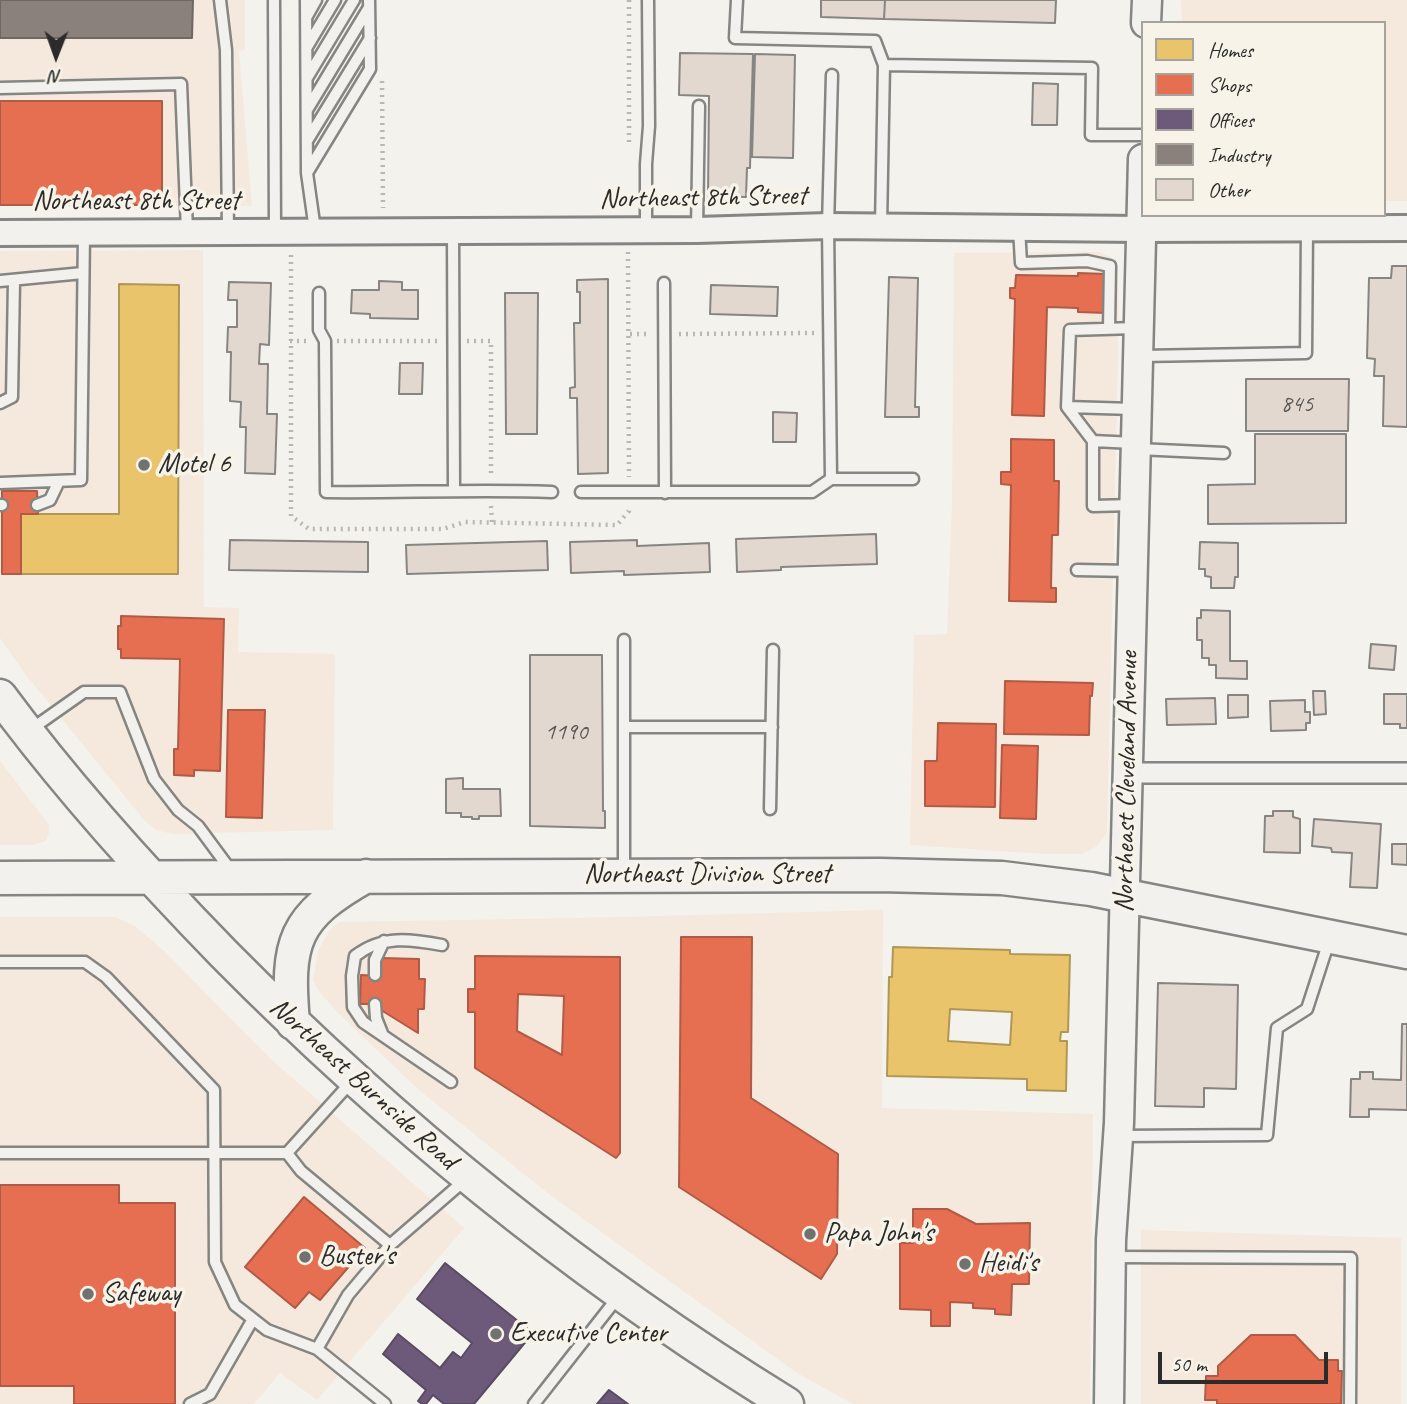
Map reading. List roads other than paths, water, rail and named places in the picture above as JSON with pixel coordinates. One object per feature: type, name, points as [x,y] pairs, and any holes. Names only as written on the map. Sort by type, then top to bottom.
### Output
[{"type":"main road","points":[[1146,21],[1147,0]]},
{"type":"main road","name":"Northeast Cleveland Avenue","points":[[1109,1404],[1111,1256],[1119,1136],[1141,217]]},
{"type":"main road","name":"Northeast Burnside Road","points":[[0,695],[106,829],[293,1023],[354,1078],[468,1178],[621,1294],[695,1346],[787,1404]]},
{"type":"main road","points":[[293,1023],[291,963],[300,934],[309,917],[323,903],[366,876]]},
{"type":"main road","name":"Northeast Division Street","points":[[0,878],[956,876],[1046,883],[1125,896],[1407,952]]},
{"type":"street","name":"Northeast 8th Street","points":[[0,233],[697,230],[828,226],[1407,228]]},
{"type":"street","points":[[1127,773],[1407,773]]},
{"type":"lane","points":[[220,0],[226,50],[228,232]]},
{"type":"lane","points":[[274,0],[275,231]]},
{"type":"lane","points":[[306,0],[307,173],[315,231]]},
{"type":"lane","points":[[306,16],[316,0]]},
{"type":"lane","points":[[307,48],[335,0]]},
{"type":"lane","points":[[307,79],[354,0]]},
{"type":"lane","points":[[646,230],[649,127],[648,0]]},
{"type":"lane","points":[[737,0],[735,38],[875,41],[884,65],[881,226]]},
{"type":"lane","points":[[307,110],[369,3]]},
{"type":"lane","points":[[307,173],[370,69],[369,3]]},
{"type":"lane","points":[[307,142],[369,38]]},
{"type":"lane","points":[[884,65],[1092,68],[1091,135],[1141,135]]},
{"type":"lane","points":[[831,479],[828,226],[832,75]]},
{"type":"lane","points":[[0,88],[181,84],[187,232]]},
{"type":"lane","points":[[697,230],[699,106]]},
{"type":"lane","points":[[1019,228],[1021,263],[1087,261],[1110,266],[1109,329]]},
{"type":"lane","points":[[1138,356],[1306,353],[1307,229]]},
{"type":"lane","points":[[453,230],[454,490]]},
{"type":"lane","points":[[0,483],[81,480],[84,233]]},
{"type":"lane","points":[[0,281],[83,273]]},
{"type":"lane","points":[[0,402],[12,397],[14,281]]},
{"type":"lane","points":[[664,283],[665,493]]},
{"type":"lane","points":[[318,293],[320,330],[325,341],[326,492],[552,492]]},
{"type":"lane","points":[[1134,505],[1093,506],[1093,441],[1067,407],[1070,330],[1139,328]]},
{"type":"lane","points":[[1067,407],[1137,409]]},
{"type":"lane","points":[[1093,441],[1224,453]]},
{"type":"lane","points":[[581,492],[812,492],[831,479],[914,480]]},
{"type":"lane","points":[[37,505],[50,500],[59,481]]},
{"type":"lane","points":[[1077,570],[1132,571]]},
{"type":"lane","points":[[624,640],[624,875]]},
{"type":"lane","points":[[770,809],[773,650]]},
{"type":"lane","points":[[27,732],[84,692],[120,692],[154,779],[178,810],[198,826],[236,876]]},
{"type":"lane","points":[[624,727],[772,727]]},
{"type":"lane","points":[[1119,1136],[1268,1135],[1277,1028],[1307,1009],[1331,937]]},
{"type":"lane","points":[[442,945],[422,941],[384,941],[368,946],[355,956],[352,976],[353,1007],[363,1022],[451,1082]]},
{"type":"lane","points":[[375,975],[375,960],[384,941]]},
{"type":"lane","points":[[0,962],[85,962],[106,977],[214,1090],[215,1262],[235,1305],[267,1330],[317,1349],[385,1404]]},
{"type":"lane","points":[[375,1004],[376,1018],[382,1033]]},
{"type":"lane","points":[[0,1153],[287,1153],[354,1078]]},
{"type":"lane","points":[[287,1153],[301,1171],[390,1245]]},
{"type":"lane","points":[[317,1349],[348,1296],[390,1245],[468,1178]]},
{"type":"lane","points":[[1111,1256],[1351,1258],[1350,1404]]},
{"type":"lane","points":[[534,1404],[621,1294]]},
{"type":"lane","points":[[190,1404],[210,1394],[253,1319]]},
{"type":"place","name":"Motel 6","points":[[144,465]]},
{"type":"place","name":"Papa John's","points":[[810,1234]]},
{"type":"place","name":"Buster's","points":[[305,1257]]},
{"type":"place","name":"Heidi's","points":[[965,1264]]},
{"type":"place","name":"Safeway","points":[[88,1294]]},
{"type":"place","name":"Executive Center","points":[[496,1334]]}]
